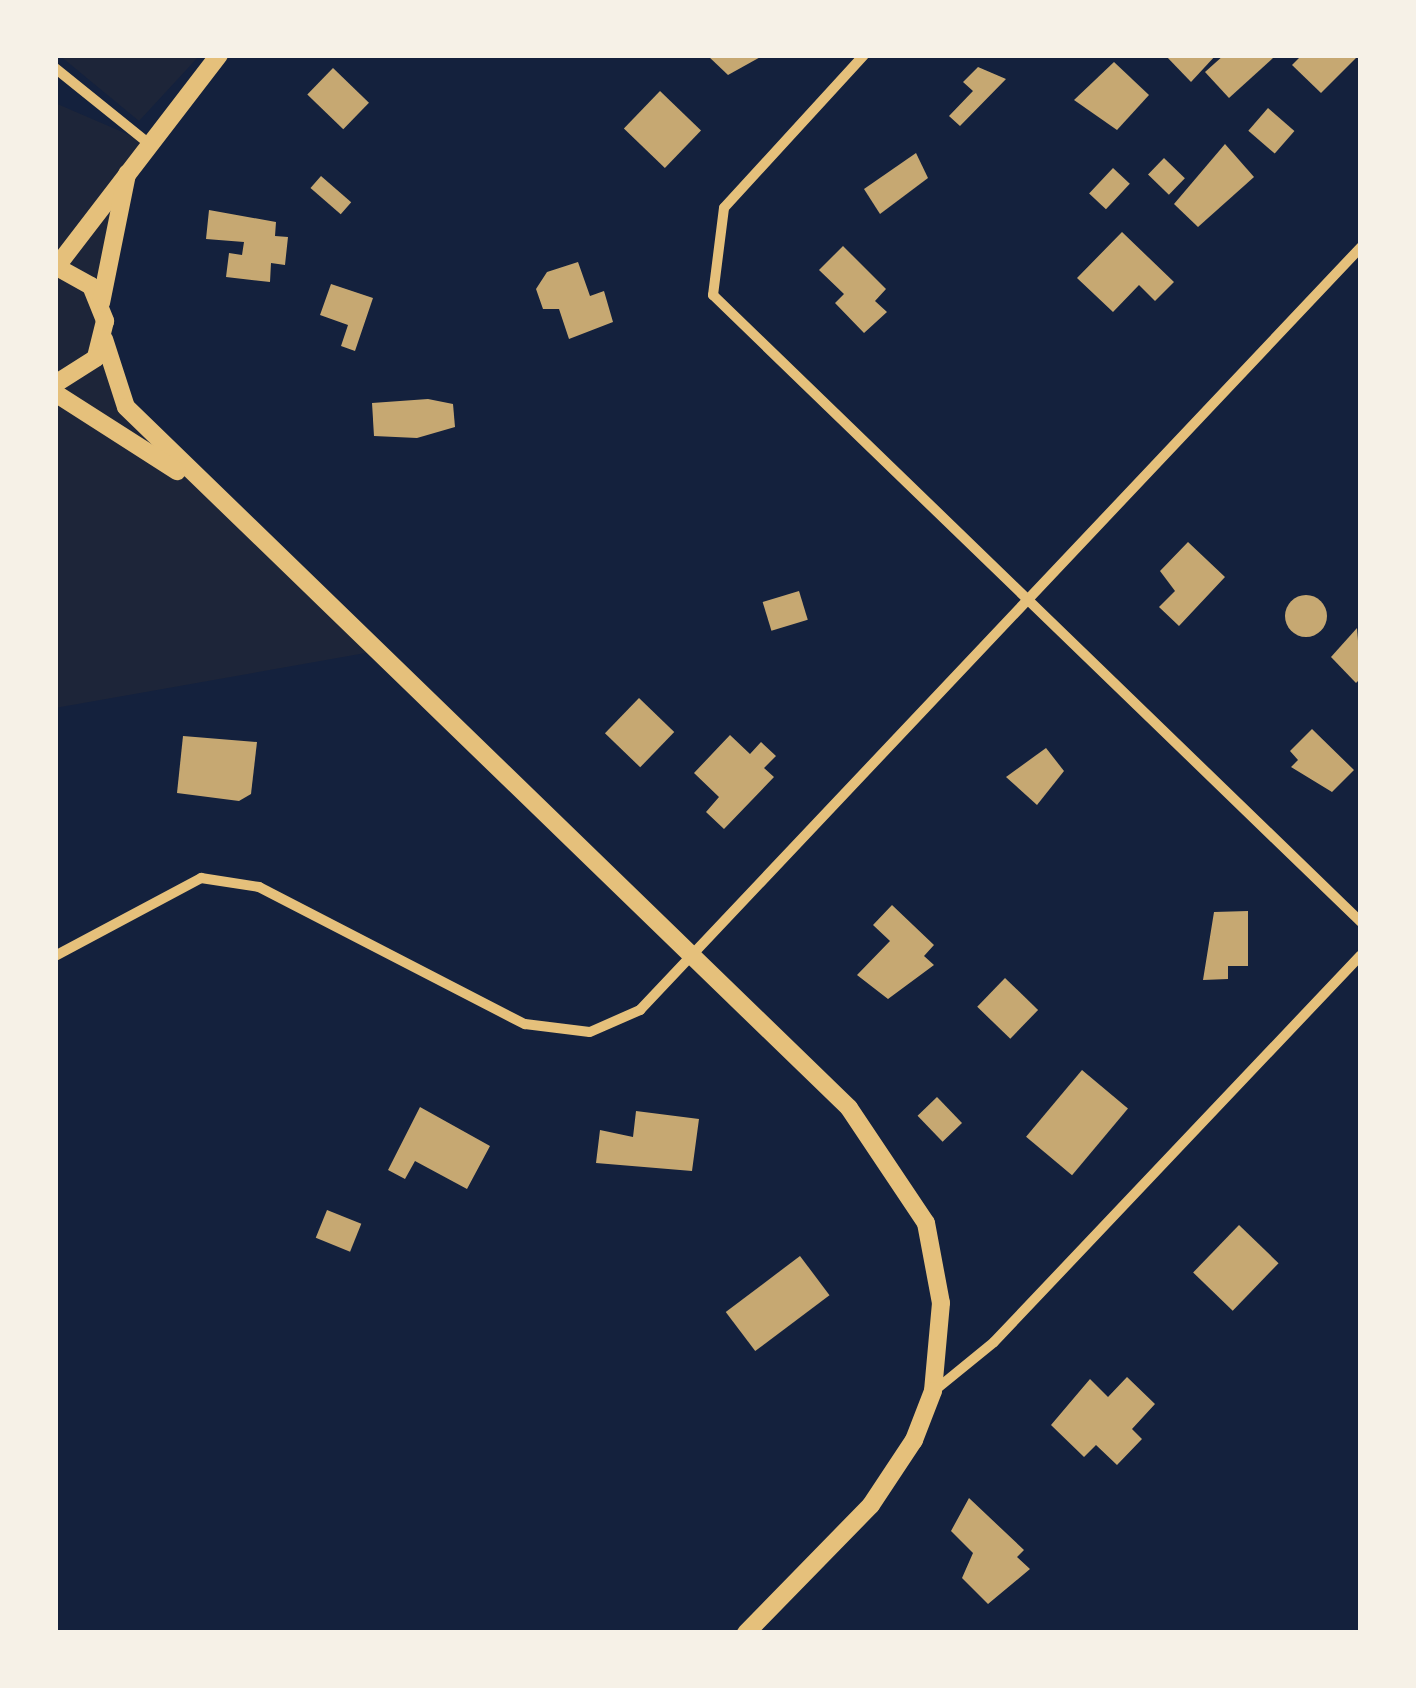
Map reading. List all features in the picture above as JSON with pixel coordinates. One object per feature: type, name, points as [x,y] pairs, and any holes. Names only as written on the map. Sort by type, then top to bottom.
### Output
[{"type":"street","points":[[101,304],[56,266],[130,164],[219,55]]},
{"type":"street","points":[[864,55],[724,208],[713,295],[1361,922]]},
{"type":"street","points":[[55,68],[148,143]]},
{"type":"street","points":[[130,164],[101,304],[104,339],[126,407],[200,485],[694,958],[894,1164],[926,1223],[941,1304],[933,1391]]},
{"type":"street","points":[[55,956],[202,878],[260,886],[525,1024],[590,1032],[640,1010],[694,958],[1361,248]]},
{"type":"street","points":[[55,384],[82,373],[104,339]]},
{"type":"street","points":[[55,393],[200,485]]},
{"type":"street","points":[[746,1633],[871,1505],[933,1391],[994,1342],[1361,955]]},
{"type":"shaded area","points":[[59,55],[200,55],[139,121]]},
{"type":"shaded area","points":[[55,103],[148,143],[130,164],[101,303],[126,407],[371,652],[55,708]]},
{"type":"building","points":[[707,55],[764,55],[728,75]]},
{"type":"building","points":[[1165,55],[1216,55],[1191,82]]},
{"type":"building","points":[[1224,55],[1273,58],[1229,98],[1205,72]]},
{"type":"building","points":[[1302,55],[1359,55],[1321,93],[1292,65]]},
{"type":"building","points":[[1114,62],[1149,95],[1117,130],[1074,100]]},
{"type":"building","points":[[978,67],[1006,79],[960,126],[949,116],[973,91],[963,82]]},
{"type":"building","points":[[333,68],[369,103],[343,129],[307,95]]},
{"type":"building","points":[[660,91],[701,131],[665,168],[624,128]]},
{"type":"building","points":[[1268,108],[1294,131],[1275,154],[1248,131]]},
{"type":"building","points":[[1225,144],[1254,177],[1198,227],[1174,204]]},
{"type":"building","points":[[916,153],[928,178],[880,214],[864,189]]},
{"type":"building","points":[[1164,158],[1185,178],[1169,195],[1148,175]]},
{"type":"building","points":[[1113,168],[1130,184],[1106,209],[1089,194]]},
{"type":"building","points":[[321,176],[351,202],[341,214],[311,188]]},
{"type":"building","points":[[209,210],[276,222],[275,236],[288,237],[285,265],[271,263],[270,282],[226,277],[229,253],[242,255],[244,242],[206,239]]},
{"type":"building","points":[[1122,232],[1174,282],[1155,301],[1139,285],[1113,312],[1077,278]]},
{"type":"building","points":[[843,246],[886,289],[875,301],[887,312],[864,333],[835,303],[844,294],[819,270]]},
{"type":"building","points":[[578,262],[590,296],[604,291],[613,322],[569,339],[559,309],[543,309],[536,289],[547,272]]},
{"type":"building","points":[[331,284],[373,298],[355,351],[341,346],[348,325],[320,315]]},
{"type":"building","points":[[428,399],[453,404],[455,427],[417,438],[374,436],[372,403]]},
{"type":"building","points":[[1188,542],[1225,577],[1179,626],[1159,607],[1175,591],[1160,571]]},
{"type":"building","points":[[799,591],[808,620],[771,631],[763,602]]},
{"type":"building","points":[[1306,595],[1321,601],[1327,616],[1321,631],[1306,637],[1291,631],[1285,616],[1291,601]]},
{"type":"building","points":[[1357,628],[1361,678],[1356,683],[1331,657]]},
{"type":"building","points":[[639,698],[674,732],[640,767],[605,733]]},
{"type":"building","points":[[1312,729],[1354,770],[1332,792],[1291,767],[1298,760],[1290,751]]},
{"type":"building","points":[[730,735],[750,754],[761,742],[776,756],[764,768],[774,777],[724,829],[706,812],[719,797],[694,773]]},
{"type":"building","points":[[183,736],[257,742],[251,794],[239,801],[177,793]]},
{"type":"building","points":[[1046,748],[1064,771],[1037,805],[1006,777]]},
{"type":"building","points":[[892,905],[934,945],[924,956],[934,965],[888,999],[857,975],[890,941],[873,925]]},
{"type":"building","points":[[1248,911],[1248,966],[1228,966],[1228,979],[1203,980],[1214,912]]},
{"type":"building","points":[[1005,978],[1038,1010],[1010,1039],[977,1007]]},
{"type":"building","points":[[1082,1070],[1128,1109],[1072,1175],[1026,1137]]},
{"type":"building","points":[[937,1097],[962,1123],[943,1142],[918,1116]]},
{"type":"building","points":[[420,1107],[490,1146],[467,1189],[415,1161],[405,1179],[388,1170]]},
{"type":"building","points":[[636,1111],[699,1119],[692,1171],[596,1163],[600,1130],[633,1137]]},
{"type":"building","points":[[327,1210],[361,1224],[350,1252],[316,1238]]},
{"type":"building","points":[[1239,1225],[1279,1263],[1233,1311],[1193,1272]]},
{"type":"building","points":[[800,1256],[829,1295],[755,1351],[726,1312]]},
{"type":"building","points":[[1127,1377],[1155,1404],[1132,1429],[1142,1439],[1117,1465],[1096,1445],[1084,1457],[1051,1425],[1090,1379],[1108,1397]]},
{"type":"building","points":[[969,1498],[1024,1550],[1017,1557],[1030,1569],[988,1604],[962,1578],[973,1553],[951,1531]]}]
